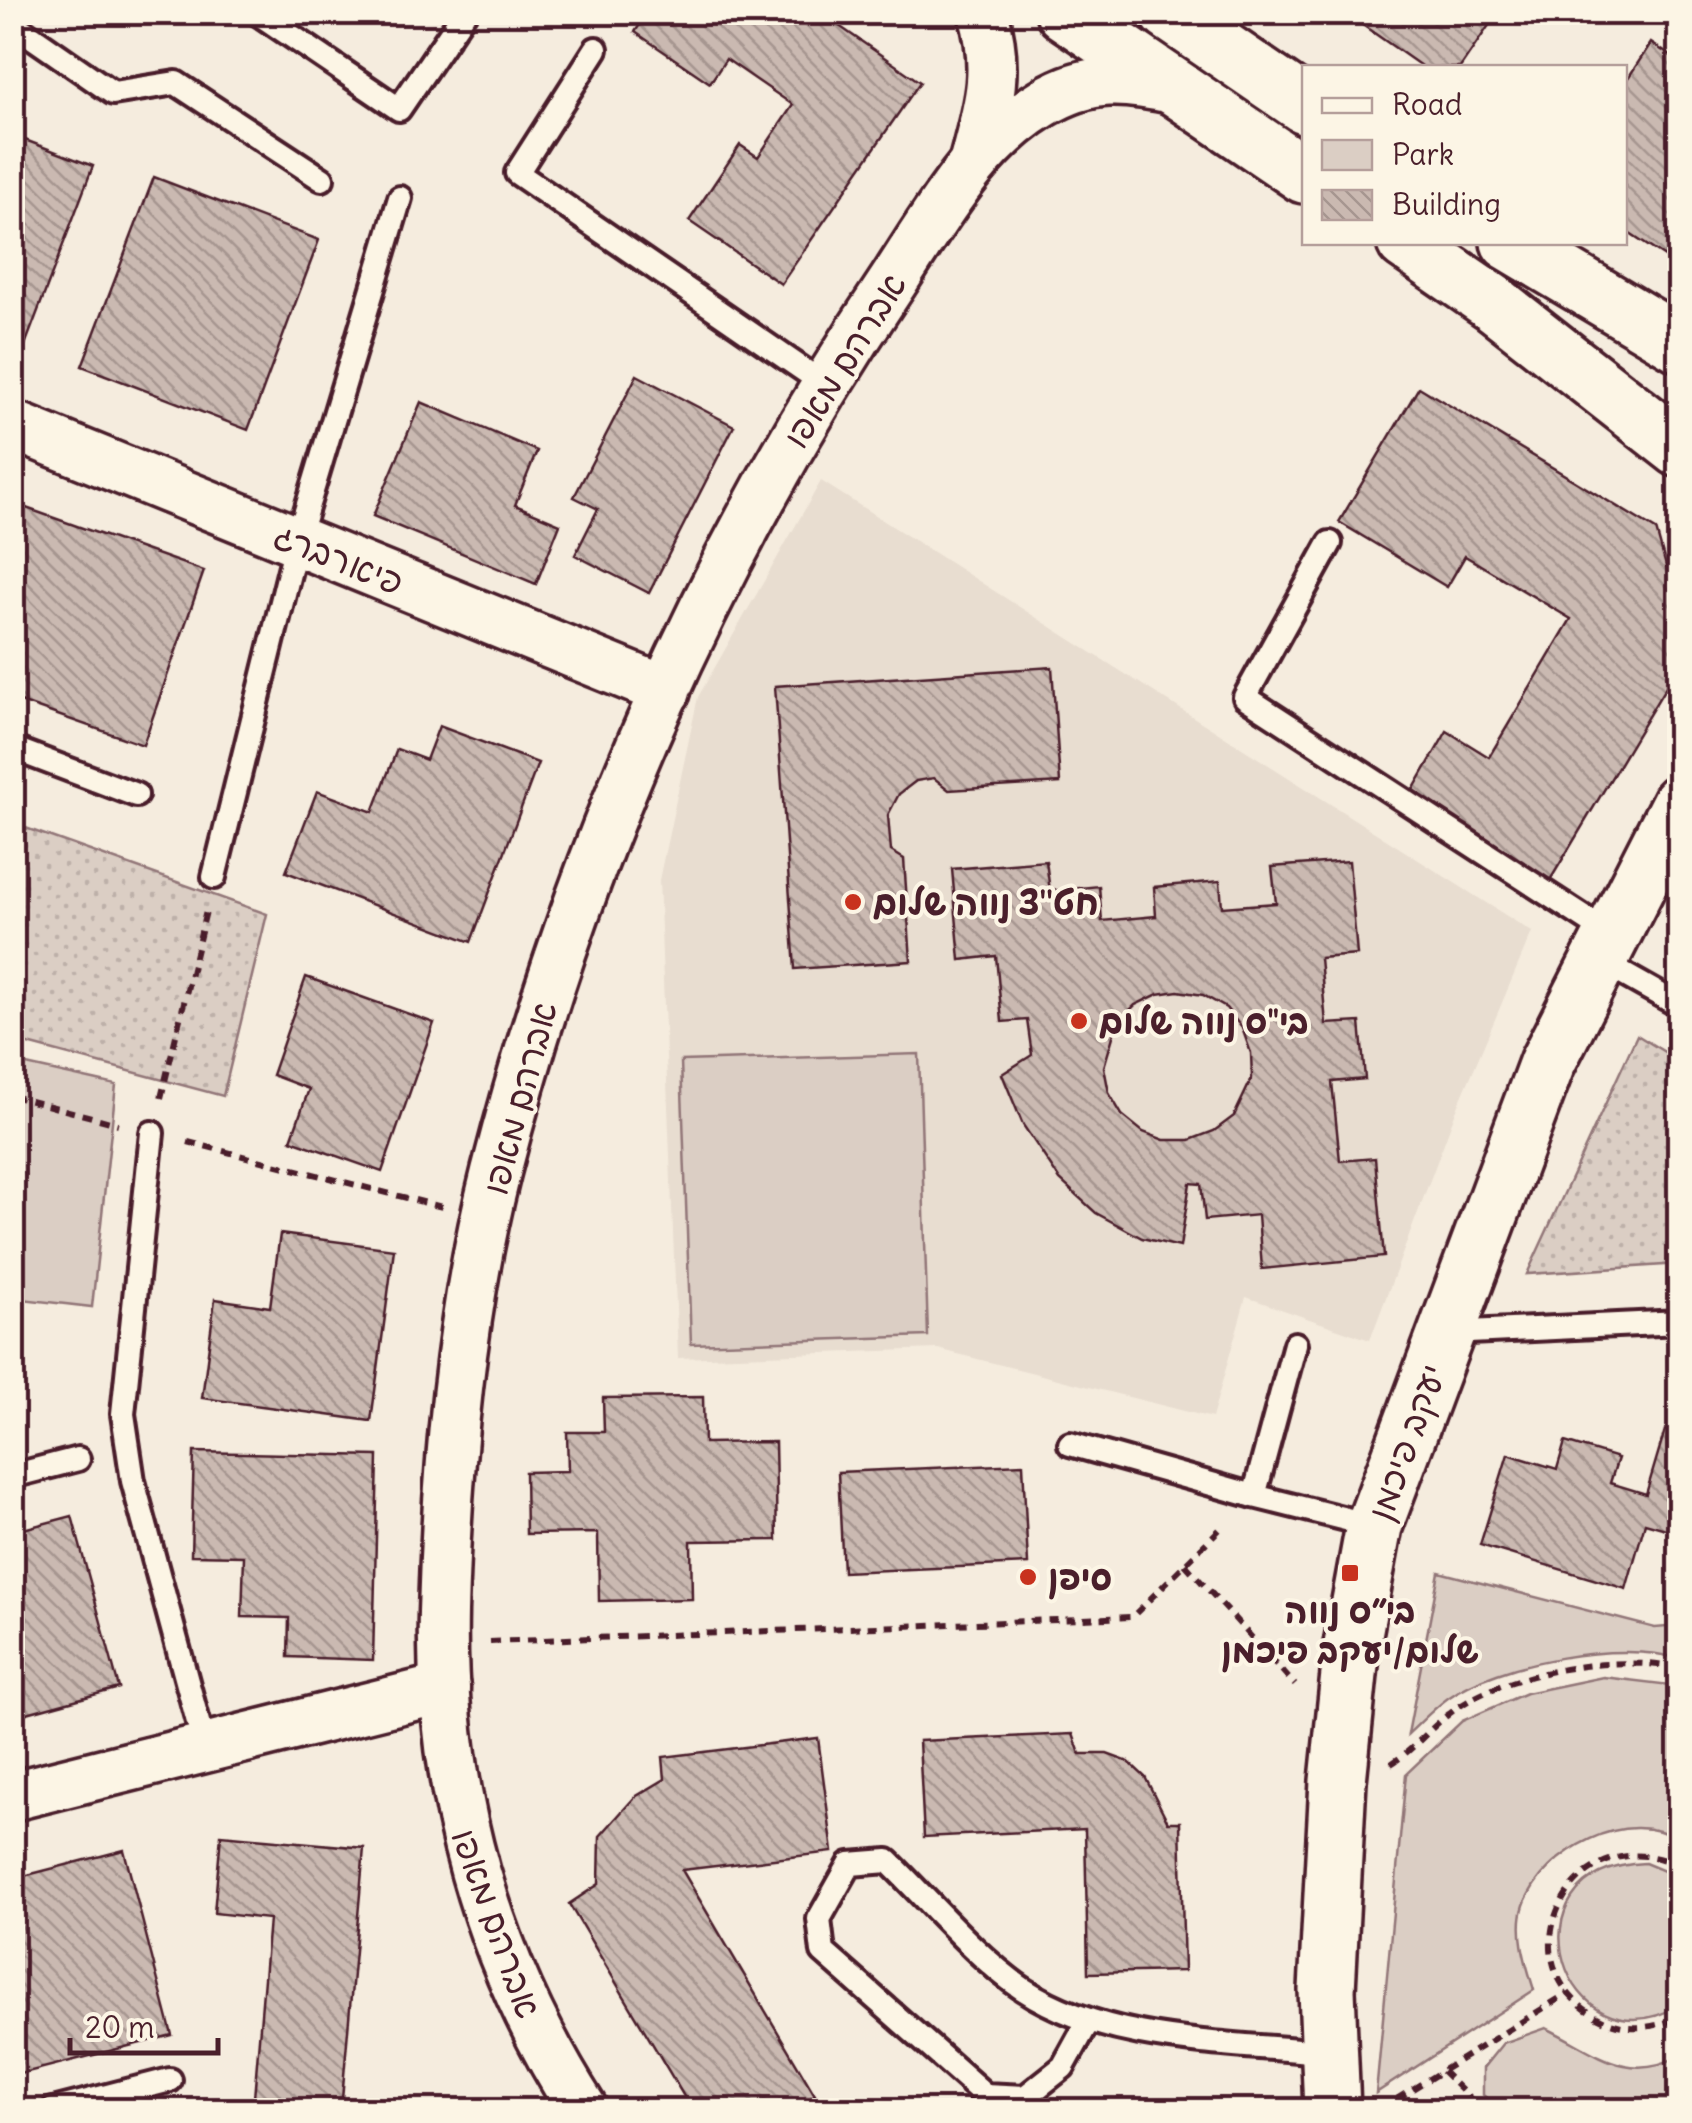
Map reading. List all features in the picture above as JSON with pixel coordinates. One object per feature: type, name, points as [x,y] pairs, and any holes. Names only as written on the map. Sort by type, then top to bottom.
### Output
[{"type":"street","name":"אברהם מאפו","points":[[974,161],[991,98],[995,54],[983,12]]},
{"type":"street","points":[[1064,12],[1302,174]]},
{"type":"street","points":[[1181,18],[1302,104]]},
{"type":"street","name":"אברהם מאפו","points":[[560,2100],[520,2003],[458,1817],[444,1666],[450,1494],[465,1334],[487,1218],[548,993],[629,766],[754,507],[824,384],[974,161],[1039,104],[1077,86],[1122,78],[1181,91]]},
{"type":"street","points":[[1409,245],[1496,304],[1680,448]]},
{"type":"street","points":[[1514,245],[1680,344]]},
{"type":"street","name":"פיארברג","points":[[12,425],[666,691]]},
{"type":"street","name":"יעקב פיכמן","points":[[1332,2110],[1327,1990],[1338,1798],[1352,1644],[1374,1526],[1547,1063],[1677,811]]},
{"type":"street","points":[[12,1796],[205,1748],[444,1666]]},
{"type":"lane","points":[[256,12],[399,109],[466,12]]},
{"type":"lane","points":[[12,23],[113,93],[176,83],[322,179]]},
{"type":"lane","points":[[596,49],[517,173],[824,384]]},
{"type":"lane","points":[[214,877],[297,541],[400,198]]},
{"type":"lane","points":[[1330,543],[1245,696],[1604,947],[1680,1006]]},
{"type":"lane","points":[[12,748],[136,796]]},
{"type":"lane","points":[[152,1134],[123,1414],[133,1481],[205,1748]]},
{"type":"lane","points":[[1446,1333],[1680,1322]]},
{"type":"lane","points":[[1254,1496],[1295,1344]]},
{"type":"lane","points":[[1070,1444],[1374,1526]]},
{"type":"lane","points":[[12,1476],[78,1459]]},
{"type":"lane","points":[[1089,2020],[1063,2066],[1025,2097],[986,2095],[823,1952],[819,1919],[850,1864],[888,1862],[1022,1988],[1089,2020],[1143,2034],[1330,2053]]},
{"type":"lane","points":[[54,2110],[170,2080]]},
{"type":"path","points":[[152,1134],[214,877]]},
{"type":"path","points":[[12,1096],[487,1218]]},
{"type":"path","points":[[444,1666],[1132,1617],[1254,1496]]},
{"type":"path","points":[[1185,1564],[1343,1738]]},
{"type":"path","points":[[1338,1798],[1406,1754],[1451,1711],[1516,1682],[1598,1661],[1680,1670]]},
{"type":"path","points":[[1680,1866],[1636,1854],[1609,1859],[1585,1872],[1566,1891],[1554,1916],[1550,1942],[1555,1970],[1568,1993],[1586,2011],[1609,2023],[1634,2028],[1660,2025],[1680,2016]]},
{"type":"path","points":[[1378,2110],[1568,1993]]},
{"type":"path","points":[[1442,2071],[1482,2110]]},
{"type":"shaded area","name":"בי\"ס נווה שלום","points":[[821,481],[1532,932],[1456,1111],[1370,1340],[1246,1297],[1212,1418],[938,1349],[678,1358],[659,880],[698,697]]},
{"type":"green space","points":[[20,826],[267,914],[223,1096],[13,1040],[12,859]]},
{"type":"green space","points":[[1637,1035],[1679,1061],[1679,1264],[1527,1274]]},
{"type":"green space","points":[[919,1054],[928,1336],[691,1344],[681,1061]]},
{"type":"green space","points":[[13,1062],[116,1085],[92,1307],[13,1298]]},
{"type":"green space","points":[[1439,1572],[1655,1628],[1679,1626],[1679,1659],[1654,1654],[1594,1653],[1528,1665],[1470,1685],[1443,1702],[1408,1734]]},
{"type":"green space","points":[[1603,1677],[1679,1686],[1679,1840],[1659,1831],[1636,1828],[1613,1831],[1568,1851],[1534,1885],[1524,1905],[1523,1948],[1534,1990],[1376,2093],[1406,1774],[1462,1721],[1526,1693]]},
{"type":"green space","points":[[1645,1863],[1679,1877],[1680,2005],[1639,2019],[1605,2012],[1579,1992],[1564,1962],[1561,1928],[1572,1897],[1600,1874]]},
{"type":"green space","points":[[1546,2028],[1627,2066],[1660,2064],[1679,2056],[1679,2110],[1501,2110],[1483,2095],[1483,2068],[1503,2043]]},
{"type":"building","points":[[648,12],[819,12],[920,82],[781,284],[689,221],[740,145],[758,157],[793,105],[726,59],[710,83],[635,32]]},
{"type":"building","points":[[1344,12],[1498,12],[1462,65],[1420,65]]},
{"type":"building","points":[[1651,43],[1680,62],[1680,267],[1627,232],[1627,79]]},
{"type":"building","points":[[12,135],[93,166],[22,353],[12,350]]},
{"type":"building","points":[[154,177],[319,240],[248,430],[82,366]]},
{"type":"building","points":[[637,375],[734,426],[649,593],[575,555],[598,509],[574,497]]},
{"type":"building","points":[[1419,387],[1656,530],[1680,617],[1680,663],[1549,882],[1409,797],[1447,731],[1489,757],[1571,619],[1465,556],[1447,587],[1339,522]]},
{"type":"building","points":[[421,402],[537,451],[515,505],[560,524],[536,584],[373,516]]},
{"type":"building","points":[[12,503],[204,571],[143,745],[12,699]]},
{"type":"building","points":[[1052,667],[1060,783],[949,790],[934,778],[916,781],[899,794],[888,815],[891,851],[904,859],[911,961],[795,969],[775,686]]},
{"type":"building","points":[[439,726],[538,763],[471,942],[286,872],[317,791],[373,812],[397,749],[426,760]]},
{"type":"building","points":[[1046,861],[1050,891],[1099,886],[1102,921],[1156,916],[1154,887],[1220,881],[1222,907],[1276,903],[1272,867],[1349,861],[1357,955],[1320,958],[1326,1024],[1360,1022],[1365,1079],[1332,1082],[1340,1161],[1375,1158],[1384,1257],[1262,1269],[1258,1215],[1205,1220],[1201,1184],[1190,1183],[1180,1247],[1142,1238],[1096,1213],[1060,1180],[1023,1125],[1002,1074],[1032,1055],[1027,1020],[1002,1022],[996,956],[960,960],[952,869]],"holes":[[[1178,991],[1203,995],[1226,1008],[1242,1028],[1251,1053],[1252,1078],[1234,1116],[1214,1131],[1190,1140],[1164,1140],[1143,1132],[1122,1115],[1109,1093],[1104,1067],[1117,1023],[1135,1005],[1158,994]]]},
{"type":"building","points":[[306,977],[434,1023],[382,1172],[291,1140],[309,1089],[272,1075]]},
{"type":"building","points":[[280,1234],[394,1249],[371,1421],[202,1398],[215,1299],[270,1307]]},
{"type":"building","points":[[703,1397],[704,1443],[775,1442],[777,1540],[691,1541],[692,1599],[599,1601],[598,1533],[526,1534],[525,1472],[568,1471],[567,1432],[604,1432],[603,1398]]},
{"type":"building","points":[[1665,1430],[1680,1434],[1680,1533],[1645,1523],[1626,1589],[1480,1545],[1508,1454],[1557,1469],[1565,1442],[1618,1458],[1610,1483],[1646,1494]]},
{"type":"building","points":[[194,1452],[378,1456],[373,1660],[288,1657],[289,1618],[242,1617],[244,1556],[191,1555]]},
{"type":"building","points":[[1023,1464],[1028,1564],[843,1572],[838,1472]]},
{"type":"building","points":[[72,1516],[119,1688],[12,1717],[12,1532]]},
{"type":"building","points":[[1073,1734],[1080,1754],[1107,1754],[1129,1762],[1145,1777],[1168,1822],[1180,1822],[1184,1971],[1088,1973],[1085,1829],[924,1837],[919,1741]]},
{"type":"building","points":[[818,1738],[833,1852],[682,1870],[815,2095],[789,2110],[692,2110],[569,1904],[599,1884],[600,1836],[635,1797],[665,1779],[663,1757]]},
{"type":"building","points":[[221,1835],[364,1848],[341,2110],[253,2110],[269,1919],[214,1913]]},
{"type":"building","points":[[124,1850],[172,2035],[12,2076],[12,1879]]},
{"type":"place","name":"חט''צ נווה שלום","points":[[853,902]]},
{"type":"place","name":"בי\"ס נווה שלום","points":[[1079,1021]]},
{"type":"place","name":"בי״ס נווה שלום/יעקב פיכמן","points":[[1350,1573]]},
{"type":"place","name":"סיפן","points":[[1028,1577]]}]
